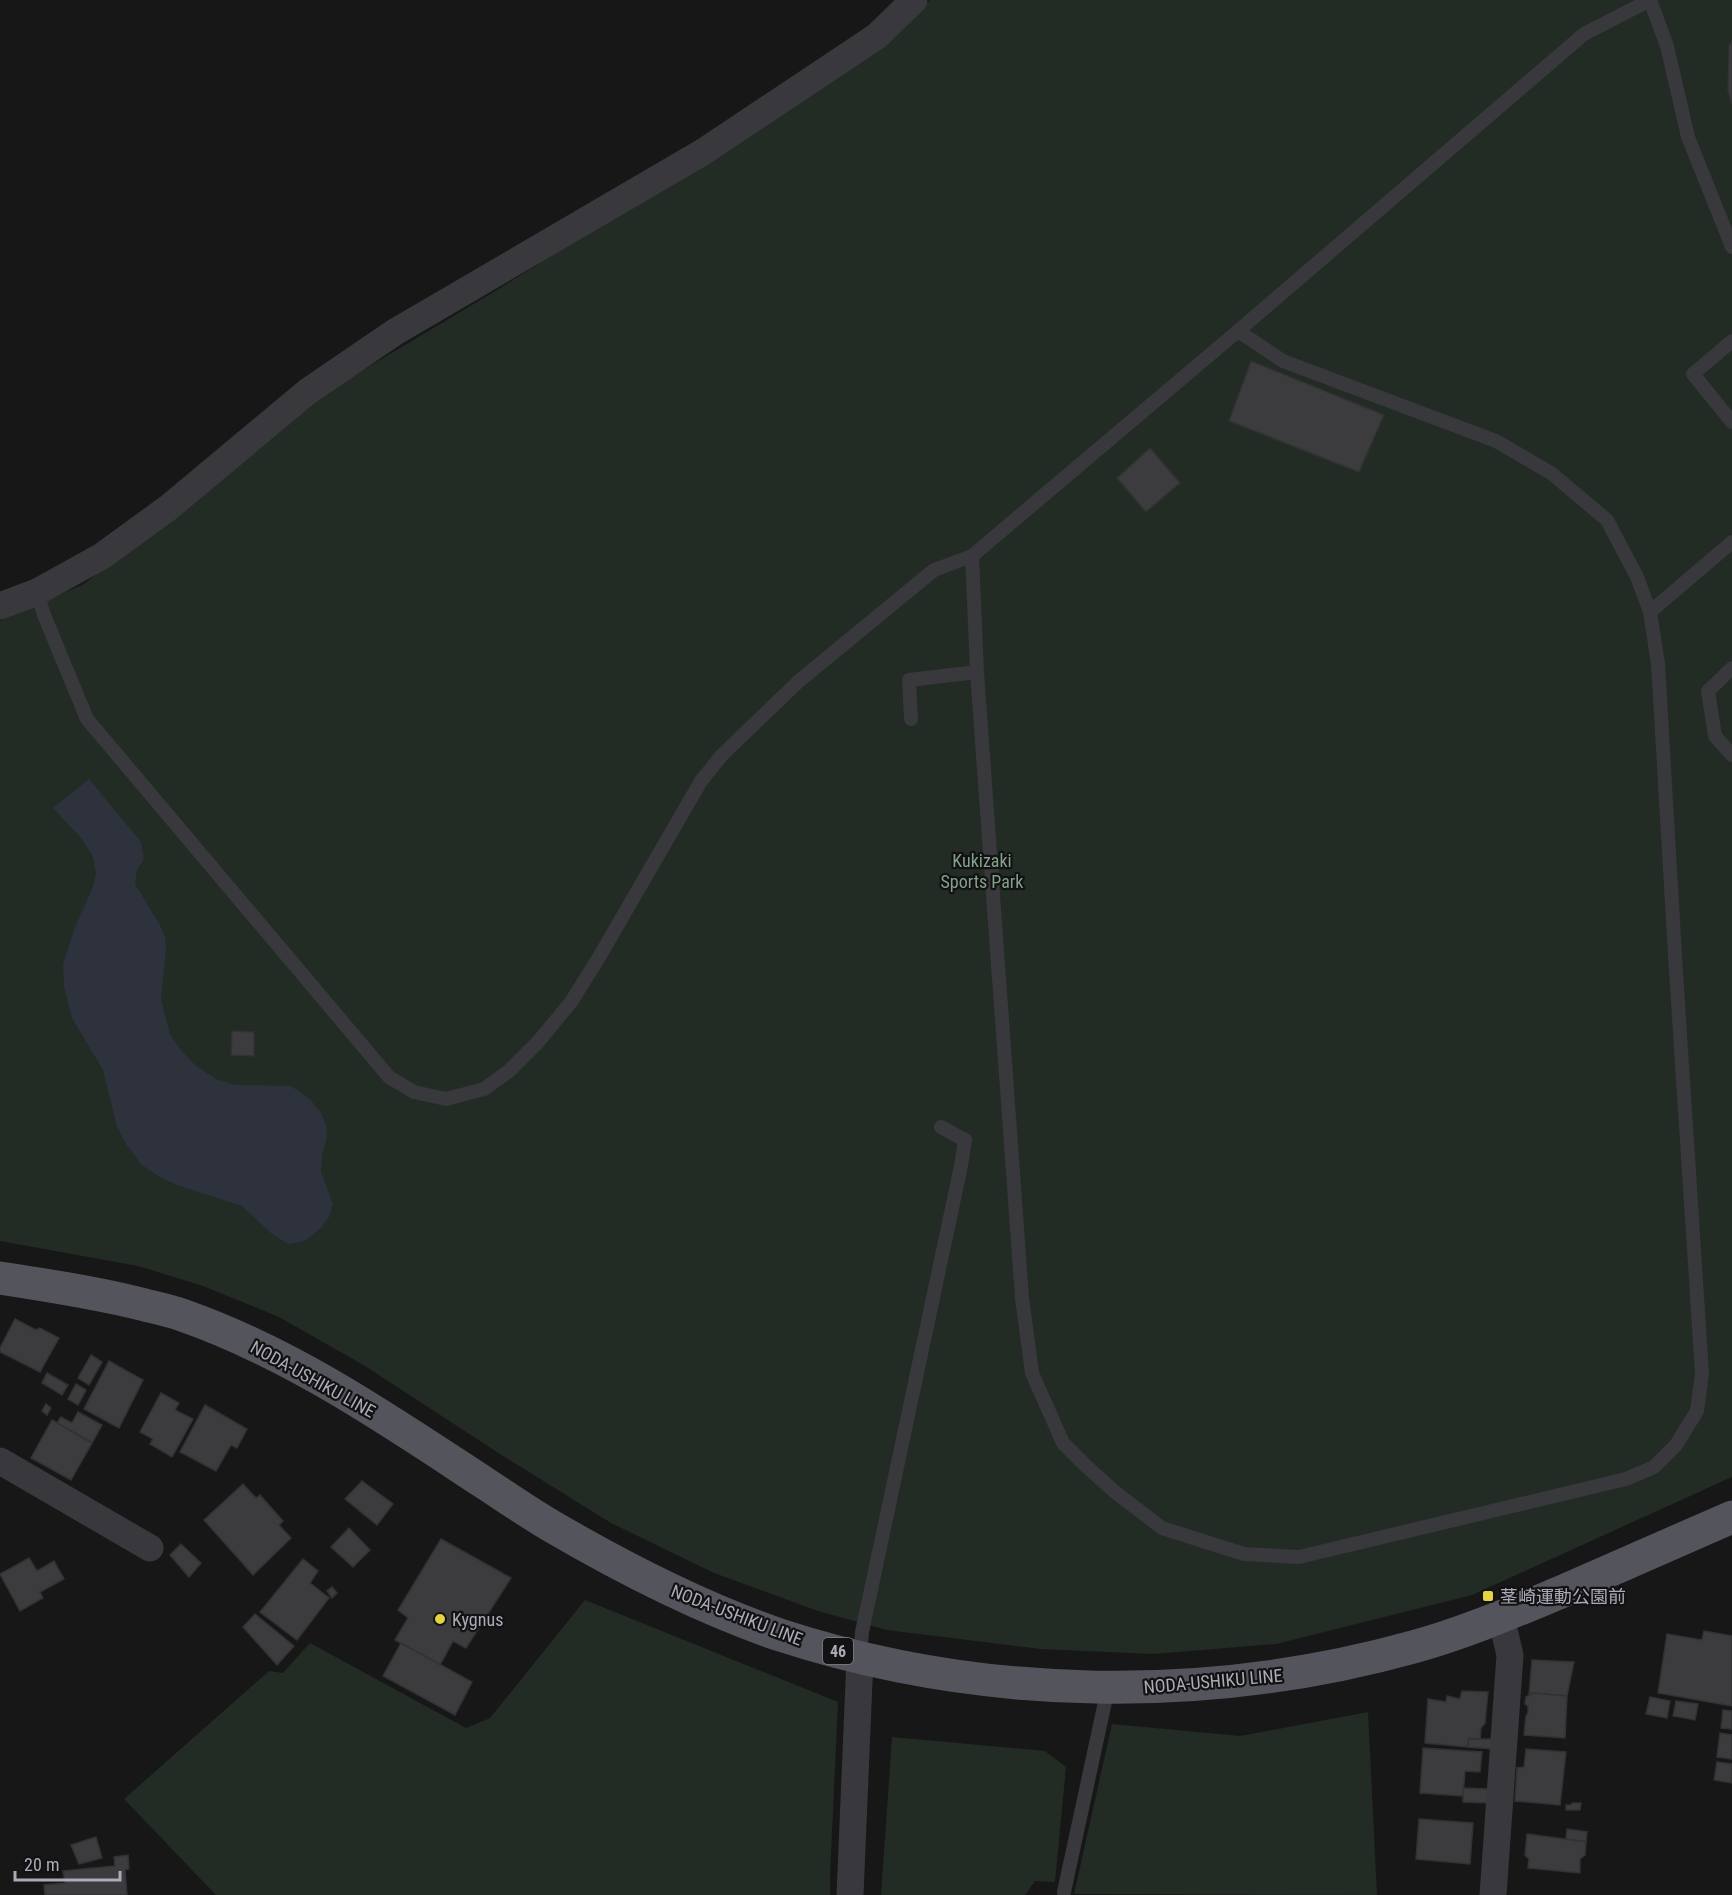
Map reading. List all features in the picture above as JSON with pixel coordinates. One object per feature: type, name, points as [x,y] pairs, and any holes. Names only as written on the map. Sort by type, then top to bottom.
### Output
[{"type":"main road","name":"NODA-USHIKU LINE","points":[[0,1278],[89,1292],[180,1314],[259,1346],[316,1376],[550,1526],[635,1573],[714,1609],[778,1634],[860,1658],[975,1678],[1108,1688],[1204,1685],[1341,1665],[1417,1646],[1501,1617],[1732,1517]]},
{"type":"street","points":[[0,606],[38,592],[102,556],[168,508],[307,392],[394,332],[703,152],[877,36],[914,0]]},
{"type":"street","points":[[0,1461],[150,1548]]},
{"type":"street","points":[[1493,1895],[1510,1655],[1501,1617]]},
{"type":"street","points":[[850,1895],[860,1658]]},
{"type":"lane","points":[[38,592],[44,615],[87,719],[389,1077],[414,1092],[446,1099],[484,1089],[509,1071],[538,1042],[571,1002],[598,959],[701,781],[722,755],[799,681],[934,570],[972,556],[1584,34],[1650,0],[1667,46],[1688,137],[1732,247]]},
{"type":"lane","points":[[972,556],[977,672],[1022,1298],[1032,1373],[1063,1443],[1115,1492],[1162,1528],[1244,1554],[1299,1557],[1626,1479],[1654,1467],[1676,1445],[1696,1411],[1702,1373],[1658,664],[1650,612],[1637,577],[1606,520],[1551,473],[1496,441],[1282,361],[1238,331]]},
{"type":"lane","points":[[1732,341],[1693,374],[1732,422]]},
{"type":"lane","points":[[1650,612],[1732,542]]},
{"type":"lane","points":[[1732,668],[1708,691],[1715,736],[1732,755]]},
{"type":"lane","points":[[911,719],[909,680],[977,672]]},
{"type":"lane","points":[[860,1658],[862,1632],[965,1140],[941,1127]]},
{"type":"lane","points":[[1064,1892],[1108,1688]]},
{"type":"green space","name":"Kukizaki Sports Park","points":[[930,0],[1732,0],[1732,1477],[1472,1595],[1276,1644],[1153,1654],[1041,1649],[887,1630],[818,1611],[714,1573],[611,1523],[365,1366],[279,1317],[203,1286],[138,1266],[0,1241],[0,621],[84,584],[323,394],[497,290],[880,49]]},
{"type":"green space","points":[[585,1600],[838,1702],[830,1895],[216,1895],[124,1799],[269,1671],[283,1673],[310,1643],[466,1728],[490,1718]]},
{"type":"green space","points":[[1368,1712],[1377,1895],[1074,1894],[1112,1724],[1240,1736]]},
{"type":"green space","points":[[892,1737],[1045,1751],[1066,1767],[1055,1882],[1035,1881],[1025,1895],[881,1895]]},
{"type":"shaded area","points":[[89,779],[141,842],[144,859],[137,870],[135,884],[165,937],[161,999],[170,1034],[180,1049],[196,1066],[216,1079],[235,1085],[291,1086],[310,1099],[321,1113],[326,1124],[327,1137],[322,1155],[321,1172],[333,1204],[329,1217],[321,1228],[305,1241],[288,1244],[272,1234],[242,1206],[161,1178],[142,1165],[126,1144],[117,1127],[103,1070],[72,1018],[64,986],[63,964],[75,927],[93,887],[96,873],[93,857],[82,839],[53,808]]},
{"type":"building","points":[[1732,40],[1732,104],[1728,91],[1729,46]]},
{"type":"building","points":[[1251,361],[1384,415],[1359,472],[1229,421]]},
{"type":"building","points":[[1150,448],[1180,483],[1146,512],[1117,478]]},
{"type":"building","points":[[232,1031],[254,1032],[254,1056],[231,1055]]},
{"type":"building","points":[[15,1319],[59,1338],[40,1372],[0,1352]]},
{"type":"building","points":[[91,1355],[102,1362],[89,1385],[78,1378]]},
{"type":"building","points":[[109,1361],[143,1380],[119,1428],[84,1409]]},
{"type":"building","points":[[47,1373],[68,1385],[62,1395],[42,1383]]},
{"type":"building","points":[[76,1384],[86,1390],[78,1405],[68,1399]]},
{"type":"building","points":[[161,1393],[179,1403],[175,1410],[193,1419],[172,1457],[150,1444],[153,1439],[140,1432]]},
{"type":"building","points":[[46,1404],[51,1408],[47,1415],[42,1411]]},
{"type":"building","points":[[205,1405],[247,1429],[237,1448],[231,1445],[216,1471],[180,1452]]},
{"type":"building","points":[[78,1412],[102,1425],[92,1443],[57,1423],[61,1417],[72,1423]]},
{"type":"building","points":[[52,1420],[92,1443],[71,1480],[31,1458]]},
{"type":"building","points":[[362,1481],[393,1504],[377,1525],[345,1499]]},
{"type":"building","points":[[243,1484],[256,1498],[260,1495],[283,1521],[279,1525],[291,1538],[253,1575],[204,1520]]},
{"type":"building","points":[[349,1528],[370,1550],[353,1567],[331,1547]]},
{"type":"building","points":[[441,1539],[511,1578],[466,1648],[453,1641],[440,1665],[395,1640],[408,1618],[398,1610]]},
{"type":"building","points":[[181,1544],[201,1563],[189,1577],[170,1555]]},
{"type":"building","points":[[29,1558],[37,1571],[54,1561],[64,1579],[40,1592],[43,1598],[20,1611],[0,1574]]},
{"type":"building","points":[[303,1559],[318,1571],[310,1583],[329,1598],[297,1640],[260,1612]]},
{"type":"building","points":[[332,1587],[337,1593],[332,1598],[327,1591]]},
{"type":"building","points":[[255,1614],[294,1646],[277,1665],[243,1627]]},
{"type":"building","points":[[1704,1631],[1732,1636],[1732,1706],[1658,1693],[1667,1634],[1702,1640]]},
{"type":"building","points":[[401,1643],[472,1682],[455,1715],[383,1676]]},
{"type":"building","points":[[1532,1660],[1574,1662],[1567,1696],[1533,1693],[1529,1695]]},
{"type":"building","points":[[1462,1691],[1488,1692],[1485,1723],[1481,1728],[1480,1739],[1469,1739],[1467,1747],[1425,1743],[1428,1699],[1446,1702],[1447,1696],[1460,1699]]},
{"type":"building","points":[[1533,1693],[1567,1696],[1565,1738],[1524,1735],[1528,1713],[1528,1706],[1525,1704],[1526,1697]]},
{"type":"building","points":[[1650,1697],[1670,1701],[1667,1718],[1646,1714]]},
{"type":"building","points":[[1676,1701],[1698,1704],[1695,1720],[1673,1716]]},
{"type":"building","points":[[1723,1710],[1732,1711],[1732,1729],[1721,1728]]},
{"type":"building","points":[[1720,1733],[1732,1735],[1732,1759],[1717,1757]]},
{"type":"building","points":[[1469,1739],[1494,1739],[1493,1749],[1467,1747]]},
{"type":"building","points":[[1423,1748],[1482,1752],[1480,1772],[1465,1771],[1463,1796],[1420,1793]]},
{"type":"building","points":[[1526,1749],[1566,1752],[1560,1805],[1515,1801],[1517,1768],[1524,1767]]},
{"type":"building","points":[[1717,1762],[1732,1764],[1732,1783],[1714,1780]]},
{"type":"building","points":[[1463,1788],[1488,1789],[1488,1803],[1463,1802]]},
{"type":"building","points":[[1581,1803],[1580,1810],[1566,1810],[1566,1805]]},
{"type":"building","points":[[1419,1819],[1473,1823],[1470,1864],[1416,1859]]},
{"type":"building","points":[[1567,1829],[1587,1832],[1586,1842],[1566,1839]]},
{"type":"building","points":[[1527,1834],[1586,1842],[1585,1855],[1580,1859],[1580,1873],[1528,1868],[1529,1859],[1525,1855]]},
{"type":"building","points":[[96,1837],[102,1858],[79,1864],[71,1845]]},
{"type":"building","points":[[128,1855],[129,1869],[125,1870],[127,1895],[45,1895],[44,1885],[65,1883],[63,1871],[115,1866],[114,1857]]},
{"type":"place","name":"茎崎運動公園前","points":[[1488,1596]]},
{"type":"place","name":"Kygnus","points":[[440,1619]]}]
